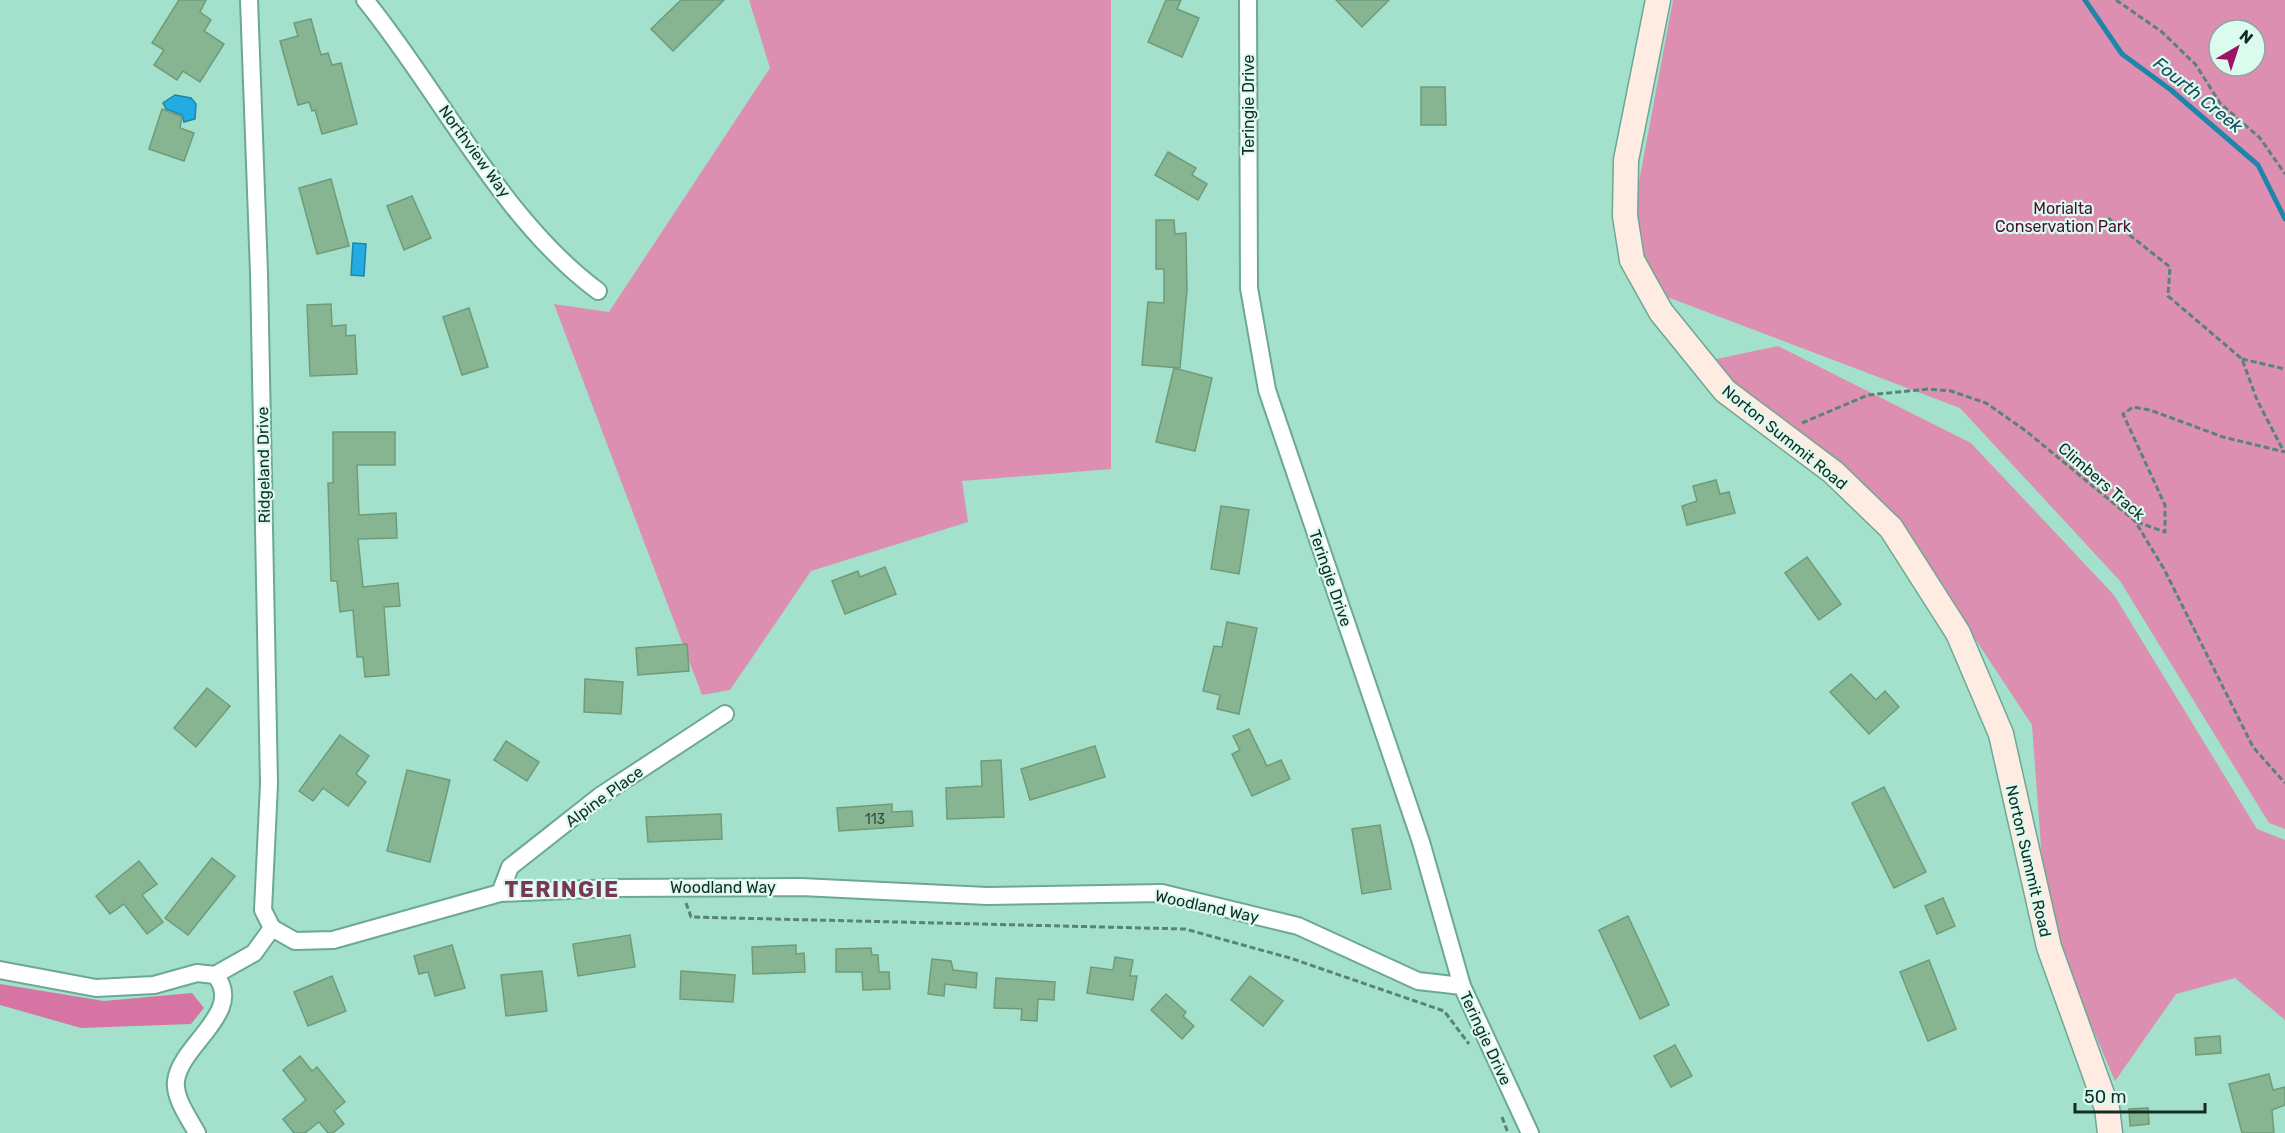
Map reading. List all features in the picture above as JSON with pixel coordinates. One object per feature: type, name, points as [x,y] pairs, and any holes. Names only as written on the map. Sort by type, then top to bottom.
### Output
[{"type":"main road","name":"Norton Summit Road","points":[[1658,0],[1626,160],[1624,216],[1632,260],[1661,312],[1725,390],[1833,472],[1891,528],[1958,633],[2001,734],[2049,947],[2107,1108],[2110,1133]]},
{"type":"street","name":"Ridgeland Drive","points":[[249,0],[259,273],[269,784],[263,910],[272,928]]},
{"type":"street","name":"Northview Way","points":[[365,0],[507,198],[568,269],[598,291]]},
{"type":"street","name":"Teringie Drive","points":[[1248,0],[1249,288],[1266,390],[1421,842],[1461,986],[1530,1133]]},
{"type":"street","name":"Alpine Place","points":[[500,893],[510,867],[600,796],[725,714]]},
{"type":"street","name":"Woodland Way","points":[[272,928],[295,941],[333,940],[500,893],[801,887],[987,896],[1162,893],[1298,926],[1418,981],[1461,986]]},
{"type":"street","points":[[0,970],[96,988],[154,986],[197,973],[215,975],[254,953],[272,928]]},
{"type":"street","points":[[197,1133],[181,1104],[176,1081],[186,1057],[213,1022],[224,999],[222,984],[215,975]]},
{"type":"path","points":[[2116,0],[2162,32],[2196,65],[2220,103],[2260,138],[2285,174]]},
{"type":"path","points":[[2108,218],[2170,267],[2168,296],[2242,358],[2285,369]]},
{"type":"path","points":[[2242,358],[2257,400],[2285,452]]},
{"type":"path","name":"Climbers Track","points":[[1783,434],[1868,395],[1929,389],[1951,391],[1986,403],[2016,424],[2135,521],[2164,569],[2253,747],[2285,783]]},
{"type":"path","points":[[2135,521],[2165,532],[2165,505],[2124,414],[2133,407],[2150,410],[2223,437],[2285,452]]},
{"type":"path","points":[[680,888],[691,917],[1185,929],[1290,958],[1444,1011],[1475,1052]]},
{"type":"path","points":[[1500,1112],[1508,1133]]},
{"type":"green space","points":[[749,0],[1111,0],[1111,469],[962,481],[968,522],[811,571],[730,690],[702,695],[554,304],[609,312],[770,68]]},
{"type":"green space","name":"Morialta Conservation Park","points":[[1673,0],[2285,0],[2285,829],[2269,823],[2120,581],[1960,408],[1662,295],[1627,246]]},
{"type":"green space","points":[[1778,346],[1971,443],[2114,595],[2257,829],[2285,840],[2285,1020],[2235,978],[2176,994],[2115,1081],[2063,959],[2043,874],[2032,725],[1892,513],[1707,361]]},
{"type":"shaded area","points":[[0,984],[104,1001],[192,993],[204,1008],[191,1024],[81,1028],[0,1005]]},
{"type":"water","points":[[175,95],[191,98],[196,104],[195,119],[184,122],[182,115],[166,109],[163,103]]},
{"type":"water","points":[[353,243],[366,244],[364,276],[351,275]]},
{"type":"building","points":[[179,0],[206,0],[200,12],[211,20],[204,31],[224,44],[200,82],[183,71],[177,80],[154,65],[164,50],[152,43]]},
{"type":"building","points":[[681,0],[724,0],[673,51],[651,29]]},
{"type":"building","points":[[1166,0],[1181,0],[1177,9],[1199,18],[1182,57],[1148,42]]},
{"type":"building","points":[[1336,0],[1389,0],[1362,27]]},
{"type":"building","points":[[311,19],[321,55],[328,53],[332,65],[341,63],[357,124],[322,134],[315,110],[312,111],[309,102],[298,105],[280,41],[298,36],[294,23]]},
{"type":"building","points":[[1421,87],[1445,87],[1446,125],[1421,125]]},
{"type":"building","points":[[162,109],[182,117],[180,128],[194,133],[184,161],[149,149]]},
{"type":"building","points":[[1168,152],[1196,168],[1192,175],[1207,184],[1198,200],[1155,175]]},
{"type":"building","points":[[331,179],[349,246],[317,254],[299,188]]},
{"type":"building","points":[[412,196],[431,238],[404,250],[387,206]]},
{"type":"building","points":[[1156,220],[1174,220],[1175,234],[1186,233],[1187,290],[1180,368],[1142,365],[1148,302],[1164,303],[1164,269],[1156,269]]},
{"type":"building","points":[[331,304],[332,326],[346,325],[346,336],[355,335],[357,374],[310,376],[307,305]]},
{"type":"building","points":[[469,308],[488,367],[462,375],[443,317]]},
{"type":"building","points":[[1174,368],[1212,378],[1195,451],[1156,442]]},
{"type":"building","points":[[333,432],[395,432],[395,465],[357,465],[359,515],[396,513],[397,538],[358,539],[363,587],[398,583],[400,606],[384,607],[389,675],[365,677],[363,657],[357,657],[353,610],[340,612],[337,581],[331,581],[328,483],[333,483]]},
{"type":"building","points":[[1716,480],[1720,494],[1729,492],[1735,513],[1687,525],[1682,506],[1697,501],[1693,486]]},
{"type":"building","points":[[1221,506],[1249,510],[1239,574],[1211,569]]},
{"type":"building","points":[[1807,557],[1841,604],[1819,620],[1785,573]]},
{"type":"building","points":[[885,567],[896,594],[845,614],[832,581],[858,571],[860,577]]},
{"type":"building","points":[[1227,622],[1257,628],[1239,714],[1217,709],[1220,695],[1203,691],[1214,646],[1222,647]]},
{"type":"building","points":[[687,644],[689,671],[638,675],[636,648]]},
{"type":"building","points":[[1851,674],[1876,700],[1885,691],[1899,707],[1869,734],[1830,692]]},
{"type":"building","points":[[585,679],[623,682],[621,714],[584,712]]},
{"type":"building","points":[[207,688],[230,706],[196,747],[174,728]]},
{"type":"building","points":[[1249,729],[1267,766],[1281,760],[1290,779],[1252,796],[1232,754],[1240,750],[1233,736]]},
{"type":"building","points":[[340,735],[369,756],[356,774],[366,782],[348,806],[323,788],[313,801],[299,791]]},
{"type":"building","points":[[506,741],[539,762],[527,781],[494,760]]},
{"type":"building","points":[[1095,746],[1105,777],[1030,800],[1021,769]]},
{"type":"building","points":[[1001,760],[1004,817],[947,819],[946,788],[982,786],[981,761]]},
{"type":"building","points":[[407,770],[450,780],[430,862],[387,851]]},
{"type":"building","points":[[1884,787],[1926,872],[1894,888],[1852,803]]},
{"type":"building","points":[[892,804],[892,812],[912,811],[913,826],[839,831],[837,808]]},
{"type":"building","points":[[721,814],[722,839],[648,842],[646,817]]},
{"type":"building","points":[[1380,825],[1391,889],[1362,894],[1352,829]]},
{"type":"building","points":[[212,858],[235,876],[188,935],[165,918]]},
{"type":"building","points":[[139,861],[157,884],[142,895],[163,922],[147,934],[124,904],[110,914],[96,896]]},
{"type":"building","points":[[1943,898],[1955,926],[1937,934],[1925,906]]},
{"type":"building","points":[[1628,916],[1669,1005],[1640,1019],[1599,930]]},
{"type":"building","points":[[630,935],[635,967],[578,976],[573,944]]},
{"type":"building","points":[[452,945],[465,988],[435,996],[428,972],[419,974],[414,956]]},
{"type":"building","points":[[796,945],[796,954],[804,953],[805,972],[753,974],[752,947]]},
{"type":"building","points":[[871,948],[872,955],[878,955],[879,972],[889,972],[890,989],[863,990],[862,972],[836,972],[836,949]]},
{"type":"building","points":[[1115,957],[1133,960],[1130,976],[1137,976],[1133,1000],[1087,993],[1091,967],[1113,970]]},
{"type":"building","points":[[932,959],[951,961],[953,970],[977,973],[976,988],[945,984],[944,996],[928,994]]},
{"type":"building","points":[[1929,960],[1956,1029],[1928,1041],[1900,972]]},
{"type":"building","points":[[542,971],[547,1011],[506,1016],[501,975]]},
{"type":"building","points":[[681,971],[735,975],[733,1002],[680,999]]},
{"type":"building","points":[[332,976],[346,1011],[308,1026],[294,992]]},
{"type":"building","points":[[1250,976],[1283,1001],[1263,1026],[1231,1000]]},
{"type":"building","points":[[996,978],[1055,982],[1054,1000],[1038,999],[1037,1021],[1021,1020],[1022,1009],[994,1008]]},
{"type":"building","points":[[1166,994],[1186,1012],[1183,1016],[1194,1026],[1182,1039],[1151,1010]]},
{"type":"building","points":[[2220,1036],[2221,1053],[2196,1055],[2195,1038]]},
{"type":"building","points":[[1675,1045],[1692,1076],[1671,1087],[1654,1056]]},
{"type":"building","points":[[300,1056],[312,1071],[317,1067],[345,1102],[334,1111],[344,1124],[333,1133],[328,1133],[319,1122],[305,1133],[294,1133],[283,1119],[306,1100],[283,1070]]},
{"type":"building","points":[[2269,1074],[2273,1090],[2285,1087],[2285,1105],[2272,1110],[2274,1133],[2242,1133],[2229,1084]]},
{"type":"building","points":[[2148,1108],[2149,1124],[2130,1126],[2129,1109]]},
{"type":"waterway","name":"Fourth Creek","points":[[2085,0],[2122,54],[2171,90],[2258,165],[2285,219]]},
{"type":"district","name":"TERINGIE","points":[[562,889]]}]
